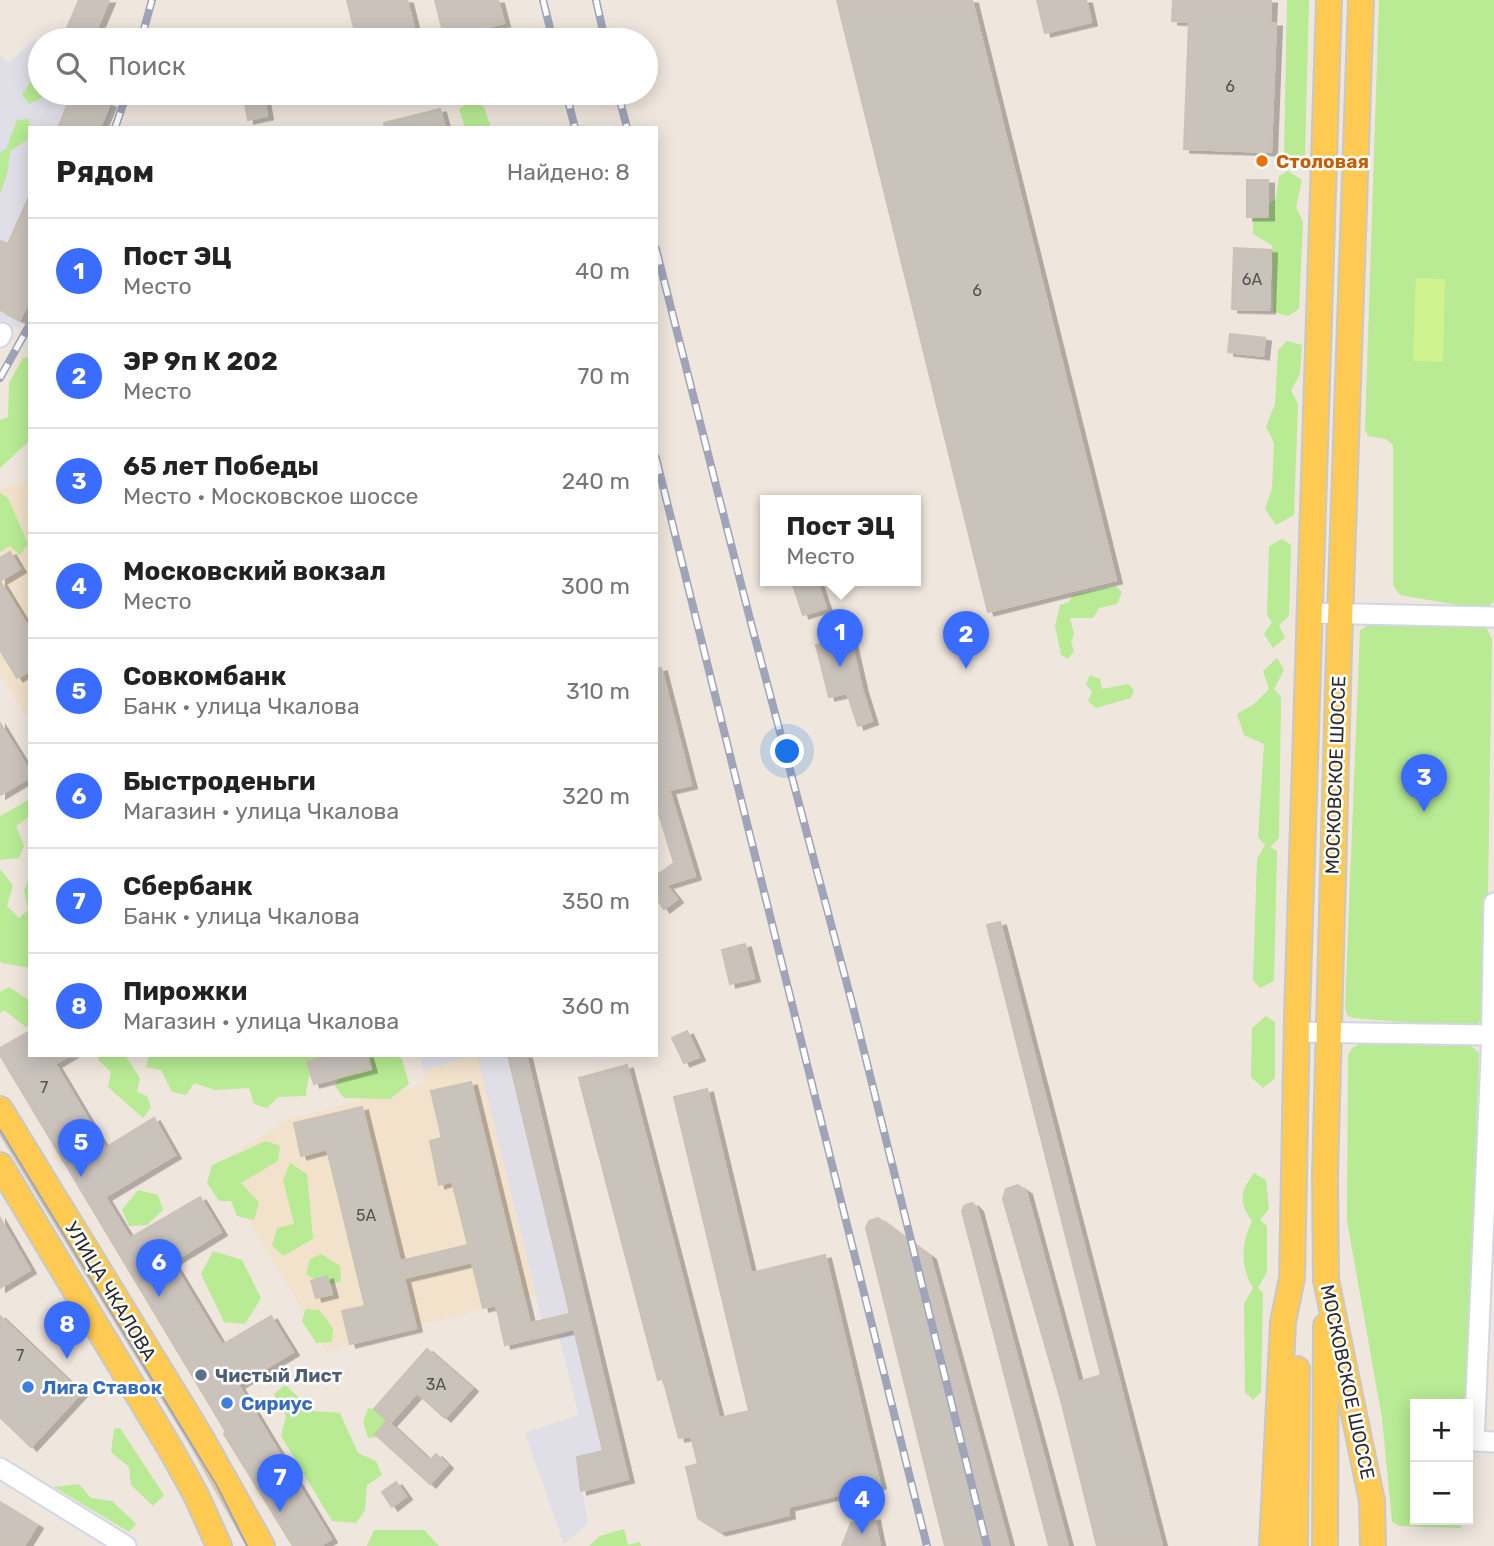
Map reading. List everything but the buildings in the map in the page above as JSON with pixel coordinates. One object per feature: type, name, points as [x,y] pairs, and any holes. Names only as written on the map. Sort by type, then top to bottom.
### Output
[{"type":"main road","name":"МОСКОВСКОЕ ШОССЕ","points":[[1272,1546],[1283,1322],[1292,1278],[1309,613],[1329,0]]},
{"type":"main road","name":"МОСКОВСКОЕ ШОССЕ","points":[[1361,0],[1327,1032],[1325,1176],[1326,1280],[1372,1502],[1373,1546]]},
{"type":"main road","name":"УЛИЦА ЧКАЛОВА","points":[[0,1110],[199,1434],[262,1546]]},
{"type":"main road","name":"УЛИЦА ЧКАЛОВА","points":[[0,1165],[177,1461],[219,1546]]},
{"type":"main road","points":[[1292,1278],[1297,1320],[1296,1546]]},
{"type":"main road","points":[[1325,1546],[1326,1280]]},
{"type":"street","points":[[1309,613],[1494,617]]},
{"type":"street","points":[[1494,903],[1492,1035],[1474,1441],[1494,1442]]},
{"type":"street","points":[[1297,1032],[1492,1035]]},
{"type":"street","points":[[0,1468],[126,1546]]},
{"type":"shaded area","points":[[28,46],[28,105],[114,105],[106,126],[28,126],[28,308],[20,327],[0,326],[0,55],[9,63]]},
{"type":"shaded area","points":[[28,482],[28,717],[0,675],[0,489]]},
{"type":"shaded area","points":[[420,1057],[468,1057],[424,1071]]},
{"type":"shaded area","points":[[468,1057],[477,1057],[536,1295],[327,1352],[216,1165],[289,1119],[425,1084],[424,1071]]},
{"type":"shaded area","points":[[477,1057],[526,1057],[628,1479],[582,1491],[588,1523],[564,1544],[525,1433],[579,1415],[554,1318],[542,1321]]},
{"type":"green space","points":[[1287,0],[1309,0],[1305,155],[1297,164],[1284,155]]},
{"type":"green space","points":[[1379,0],[1494,0],[1494,600],[1489,607],[1481,609],[1400,595],[1393,585],[1393,445],[1386,439],[1368,436],[1365,430]]},
{"type":"green space","points":[[28,85],[28,103],[22,95]]},
{"type":"green space","points":[[466,105],[480,105],[484,107],[490,126],[464,126],[459,109]]},
{"type":"green space","points":[[29,119],[28,139],[10,151],[8,170],[0,195],[0,153],[6,149],[17,120]]},
{"type":"green space","points":[[1288,171],[1302,180],[1296,207],[1303,222],[1299,309],[1288,316],[1273,312],[1272,245],[1253,234],[1253,220],[1276,198],[1279,176]]},
{"type":"green space","points":[[1416,278],[1445,279],[1443,362],[1413,361]]},
{"type":"green space","points":[[1287,341],[1302,345],[1300,374],[1291,390],[1298,404],[1294,515],[1276,525],[1265,509],[1272,488],[1274,443],[1266,427],[1275,404],[1278,350]]},
{"type":"green space","points":[[28,357],[28,442],[0,468],[0,420],[8,417],[9,383],[23,358]]},
{"type":"green space","points":[[0,493],[8,498],[28,544],[20,555],[10,546],[0,552]]},
{"type":"green space","points":[[1282,539],[1291,545],[1289,616],[1279,625],[1285,638],[1273,648],[1264,634],[1272,622],[1267,615],[1269,546]]},
{"type":"green space","points":[[1116,586],[1122,592],[1117,604],[1099,608],[1093,618],[1070,618],[1074,651],[1068,659],[1061,655],[1055,626],[1060,605],[1069,602],[1073,595]]},
{"type":"green space","points":[[1368,625],[1485,626],[1492,639],[1486,1012],[1475,1028],[1353,1018],[1347,1015],[1345,1008],[1360,630]]},
{"type":"green space","points":[[1277,658],[1284,670],[1274,689],[1281,697],[1279,838],[1270,847],[1277,851],[1274,981],[1260,988],[1253,980],[1257,859],[1265,845],[1258,837],[1264,744],[1244,735],[1237,714],[1254,704],[1269,689],[1263,671]]},
{"type":"green space","points":[[1090,675],[1100,679],[1102,689],[1128,684],[1134,690],[1131,698],[1096,708],[1088,701],[1092,692],[1086,684]]},
{"type":"green space","points":[[28,802],[28,817],[16,826],[24,846],[19,858],[0,860],[0,816]]},
{"type":"green space","points":[[0,869],[13,885],[7,906],[19,918],[28,910],[28,968],[0,961]]},
{"type":"green space","points":[[28,881],[28,910],[24,890]]},
{"type":"green space","points":[[9,987],[28,1000],[28,1026],[4,1010],[0,1013],[0,992]]},
{"type":"green space","points":[[1266,1016],[1275,1022],[1275,1078],[1263,1088],[1251,1077],[1252,1028]]},
{"type":"green space","points":[[1359,1044],[1471,1046],[1479,1053],[1466,1399],[1410,1399],[1410,1525],[1461,1525],[1461,1528],[1400,1526],[1392,1522],[1382,1418],[1347,1221],[1348,1056],[1352,1048]]},
{"type":"green space","points":[[99,1057],[126,1057],[140,1078],[137,1092],[147,1096],[151,1107],[143,1118],[108,1087],[111,1072],[98,1060]]},
{"type":"green space","points":[[148,1057],[340,1057],[322,1063],[312,1071],[306,1096],[278,1097],[267,1108],[254,1104],[249,1088],[215,1090],[194,1083],[186,1095],[172,1092],[161,1070],[146,1067]]},
{"type":"green space","points":[[367,1057],[398,1057],[402,1059],[409,1084],[390,1099],[344,1098],[335,1086],[344,1064]]},
{"type":"green space","points":[[266,1141],[280,1146],[278,1161],[241,1183],[259,1202],[254,1220],[237,1216],[231,1201],[219,1201],[207,1183],[212,1165]]},
{"type":"green space","points":[[290,1163],[307,1174],[313,1239],[283,1256],[272,1245],[277,1228],[294,1224],[283,1180]]},
{"type":"green space","points":[[1254,1173],[1266,1180],[1269,1209],[1260,1220],[1267,1226],[1267,1272],[1258,1288],[1263,1293],[1261,1392],[1253,1400],[1245,1392],[1244,1304],[1253,1288],[1244,1263],[1244,1247],[1252,1221],[1244,1208],[1242,1197]]},
{"type":"green space","points":[[138,1190],[158,1195],[163,1210],[147,1225],[129,1226],[122,1210]]},
{"type":"green space","points":[[213,1251],[242,1260],[261,1298],[245,1324],[224,1322],[201,1274]]},
{"type":"green space","points":[[321,1254],[340,1266],[341,1281],[326,1286],[306,1274],[310,1259]]},
{"type":"green space","points":[[306,1309],[319,1310],[333,1328],[332,1342],[316,1343],[302,1321]]},
{"type":"green space","points":[[285,1385],[314,1411],[340,1413],[358,1453],[376,1461],[382,1475],[367,1485],[365,1510],[356,1523],[332,1521],[281,1436],[286,1416],[274,1394]]},
{"type":"green space","points":[[368,1408],[388,1413],[385,1436],[368,1438],[363,1422]]},
{"type":"green space","points":[[120,1428],[164,1495],[153,1506],[131,1485],[129,1467],[111,1452],[114,1429]]},
{"type":"green space","points":[[79,1484],[91,1498],[112,1501],[136,1524],[129,1532],[54,1487]]},
{"type":"green space","points":[[624,1529],[628,1545],[640,1542],[641,1546],[589,1546],[600,1536]]},
{"type":"green space","points":[[374,1530],[424,1530],[439,1546],[367,1546]]},
{"type":"tram line","points":[[0,1130],[217,1486],[247,1546]]},
{"type":"railway","points":[[144,28],[152,0]]},
{"type":"railway","points":[[543,0],[550,28]]},
{"type":"railway","points":[[596,0],[602,28]]},
{"type":"railway","points":[[116,126],[123,105]]},
{"type":"railway","points":[[569,105],[574,126]]},
{"type":"railway","points":[[621,105],[626,126]]},
{"type":"railway","points":[[658,257],[751,623],[852,1003],[987,1546]]},
{"type":"railway","points":[[0,378],[28,328]]},
{"type":"railway","points":[[658,466],[927,1546]]},
{"type":"place","name":"Столовая","points":[[1262,161]]},
{"type":"place","name":"Пост ЭЦ","points":[[840,667]]},
{"type":"place","name":"ЭР 9п К 202","points":[[966,669]]},
{"type":"place","name":"65 лет Победы","points":[[1424,812]]},
{"type":"place","name":"Совкомбанк","points":[[81,1177]]},
{"type":"place","name":"Быстроденьги","points":[[159,1297]]},
{"type":"place","name":"Пирожки","points":[[67,1359]]},
{"type":"place","name":"Чистый Лист","points":[[201,1375]]},
{"type":"place","name":"Лига Ставок","points":[[28,1387]]},
{"type":"place","name":"Сириус","points":[[227,1403]]},
{"type":"place","name":"Сбербанк","points":[[280,1512]]},
{"type":"place","name":"Московский вокзал","points":[[862,1534]]}]
